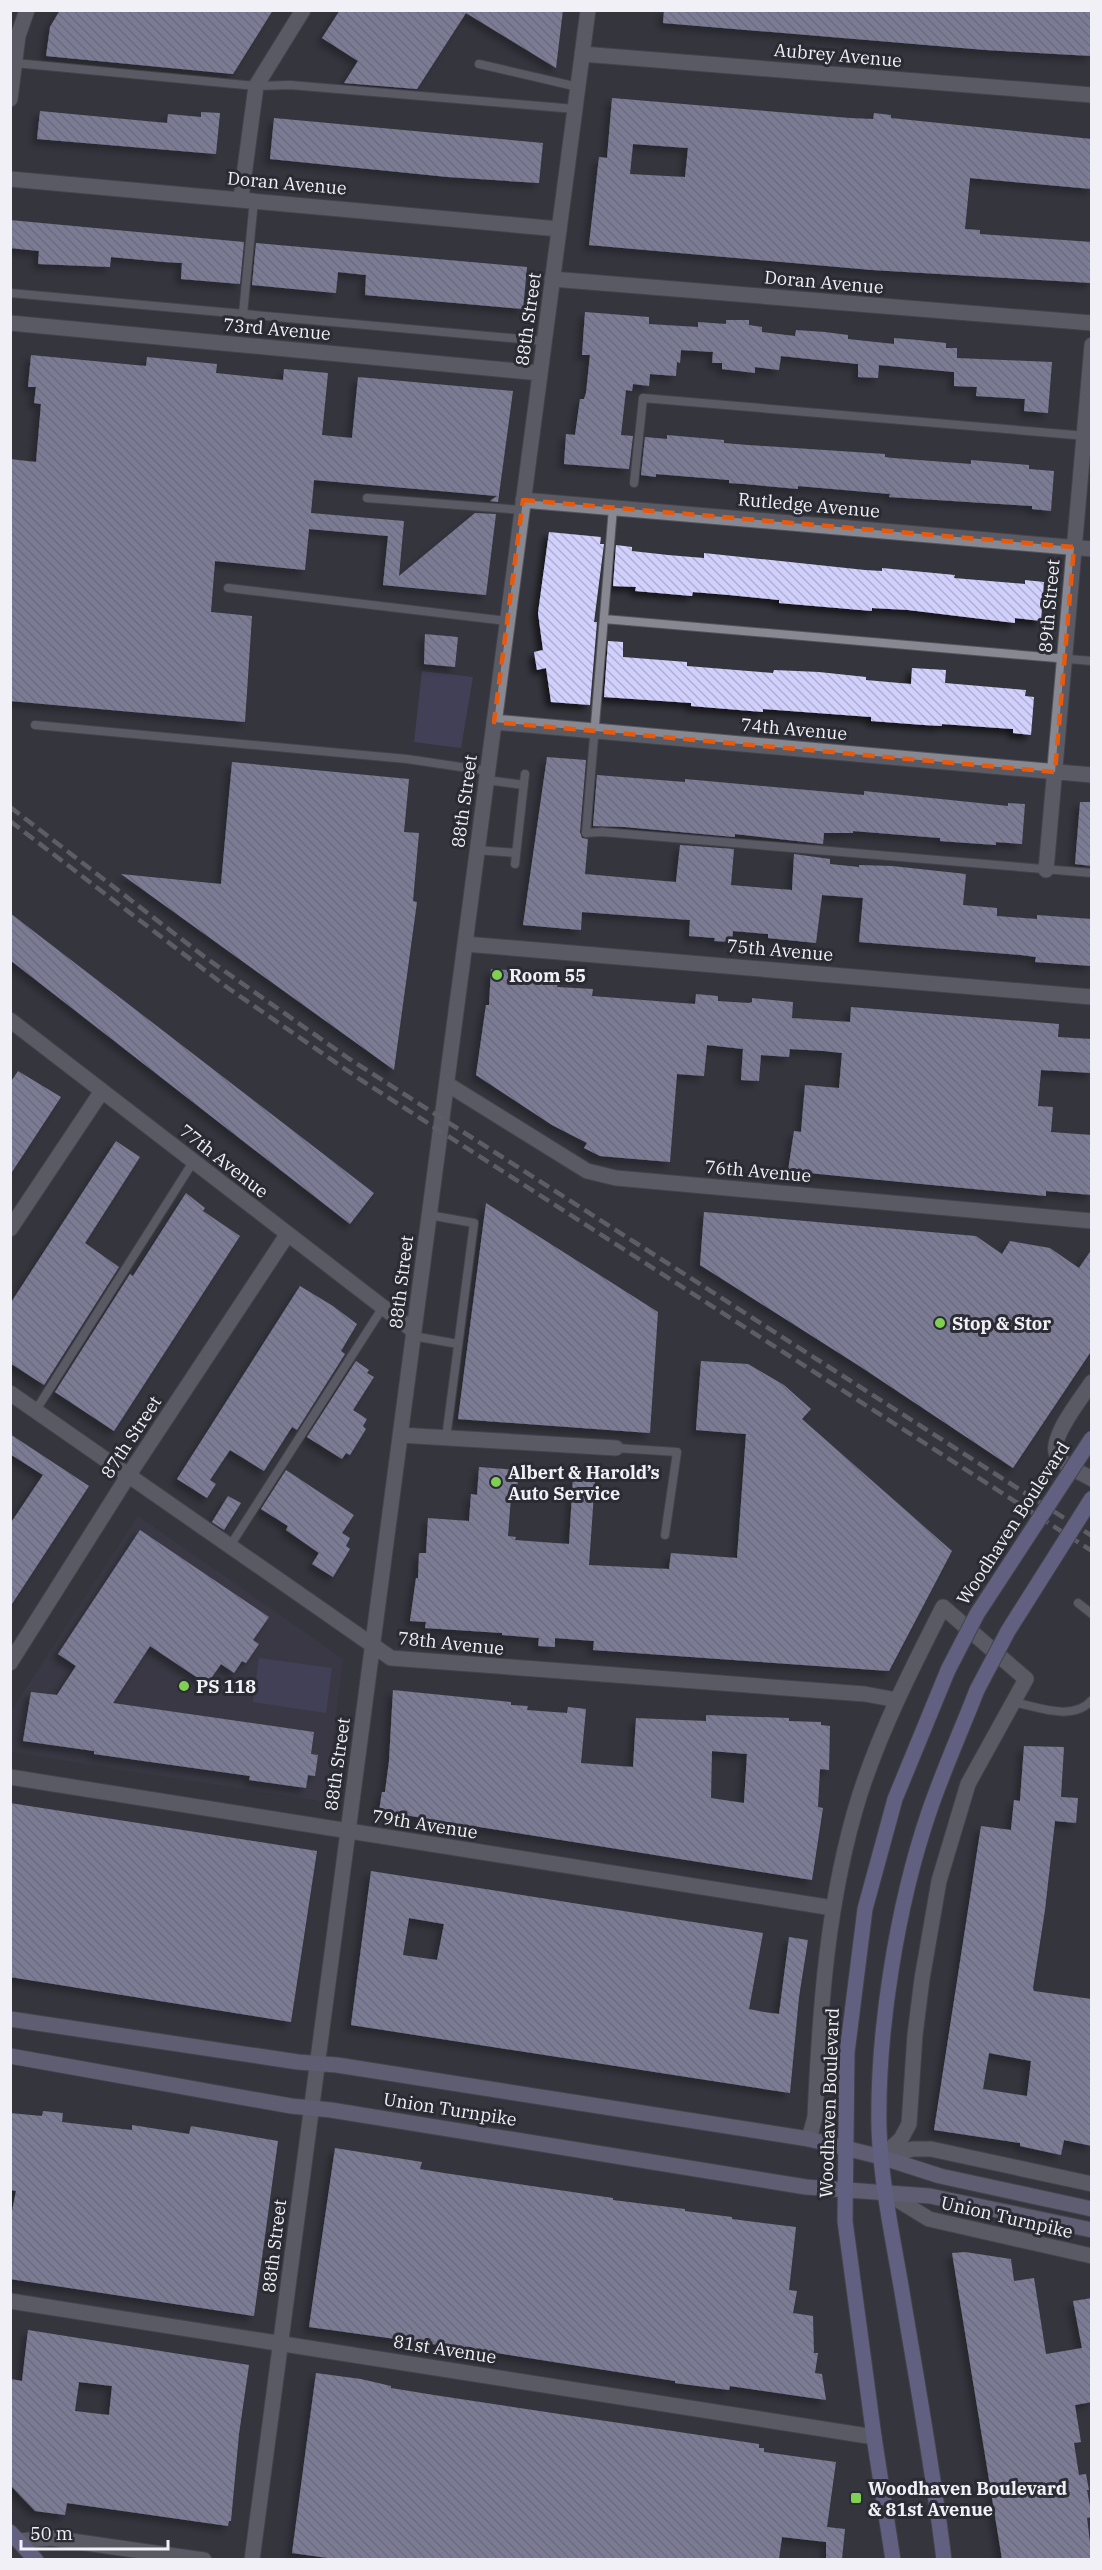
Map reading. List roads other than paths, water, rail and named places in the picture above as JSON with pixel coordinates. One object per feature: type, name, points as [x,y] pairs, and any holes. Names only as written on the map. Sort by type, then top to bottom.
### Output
[{"type":"main road","name":"Woodhaven Boulevard","points":[[893,2559],[847,2234],[845,2189],[848,2032],[865,1909],[895,1799],[948,1670],[977,1614],[1092,1438]]},
{"type":"main road","points":[[944,2559],[881,2157],[879,2128],[882,2058],[900,1925],[929,1812],[977,1690],[1008,1630],[1092,1498]]},
{"type":"main road","name":"Union Turnpike","points":[[10,2019],[298,2062],[318,2063],[809,2139],[881,2157],[940,2176],[1092,2209]]},
{"type":"main road","name":"Union Turnpike","points":[[10,2056],[291,2106],[806,2187],[930,2196],[1092,2230]]},
{"type":"main road","points":[[15,2536],[36,2559]]},
{"type":"street","points":[[10,99],[18,36],[27,10]]},
{"type":"street","points":[[248,199],[256,86],[303,10]]},
{"type":"street","name":"88th Street","points":[[252,2559],[588,10]]},
{"type":"street","name":"Aubrey Avenue","points":[[582,54],[1092,95]]},
{"type":"street","name":"Doran Avenue","points":[[10,179],[559,229]]},
{"type":"street","name":"Doran Avenue","points":[[552,279],[1092,323]]},
{"type":"street","name":"73rd Avenue","points":[[10,323],[540,373]]},
{"type":"street","name":"89th Street","points":[[1046,870],[1074,547],[1088,436],[1092,345]]},
{"type":"street","name":"Rutledge Avenue","points":[[523,505],[613,508],[1092,549]]},
{"type":"street","name":"74th Avenue","points":[[494,722],[1092,775]]},
{"type":"street","name":"75th Avenue","points":[[465,944],[1092,998]]},
{"type":"street","name":"77th Avenue","points":[[10,1020],[383,1307],[414,1334]]},
{"type":"street","name":"76th Avenue","points":[[447,1084],[587,1171],[616,1178],[1092,1221]]},
{"type":"street","points":[[10,1229],[102,1091]]},
{"type":"street","name":"87th Street","points":[[10,1663],[287,1235]]},
{"type":"street","points":[[1092,1382],[1059,1433],[1054,1446],[1058,1457],[1092,1479]]},
{"type":"street","name":"78th Avenue","points":[[10,1394],[398,1660],[865,1694],[897,1700]]},
{"type":"street","points":[[400,1435],[616,1448]]},
{"type":"street","name":"Woodhaven Boulevard","points":[[809,2139],[815,2117],[823,1980],[833,1908],[860,1795],[897,1700],[943,1607],[1026,1679],[968,1784],[939,1881],[918,2005],[909,2124],[901,2139],[881,2157]]},
{"type":"street","name":"79th Avenue","points":[[10,1777],[833,1908]]},
{"type":"street","name":"Union Turnpike","points":[[881,2157],[903,2150],[931,2149],[1092,2184]]},
{"type":"street","name":"Union Turnpike","points":[[885,2192],[928,2219],[1092,2256]]},
{"type":"street","name":"81st Avenue","points":[[10,2301],[874,2436]]},
{"type":"street","points":[[15,2536],[51,2538],[204,2559]]},
{"type":"lane","points":[[15,63],[256,86],[290,86],[575,109]]},
{"type":"lane","points":[[479,64],[578,87]]},
{"type":"lane","points":[[243,314],[248,199]]},
{"type":"lane","points":[[10,293],[544,341]]},
{"type":"lane","points":[[634,483],[643,398],[1088,436]]},
{"type":"lane","points":[[367,498],[523,505]]},
{"type":"lane","points":[[613,508],[586,832],[1092,873]]},
{"type":"lane","points":[[228,588],[507,621]]},
{"type":"lane","points":[[604,619],[1092,661]]},
{"type":"lane","points":[[35,725],[407,759],[524,785]]},
{"type":"lane","points":[[515,864],[525,774]]},
{"type":"lane","points":[[477,850],[516,853]]},
{"type":"lane","points":[[36,1410],[193,1162]]},
{"type":"lane","points":[[429,1215],[474,1223],[446,1438]]},
{"type":"lane","points":[[230,1546],[383,1307]]},
{"type":"lane","points":[[414,1334],[458,1344]]},
{"type":"lane","points":[[616,1448],[677,1452],[665,1535]]},
{"type":"lane","points":[[1078,1603],[1092,1614]]},
{"type":"lane","points":[[1013,1702],[1068,1712],[1079,1711],[1092,1700]]},
{"type":"railway","points":[[10,807],[206,958],[348,1058],[1092,1536]]},
{"type":"railway","points":[[10,821],[228,988],[361,1080],[1092,1551]]},
{"type":"place","name":"Room 55","points":[[497,975]]},
{"type":"place","name":"Stop & Stor","points":[[940,1323]]},
{"type":"place","name":"Albert & Harold’s Auto Service","points":[[496,1482]]},
{"type":"place","name":"PS 118","points":[[184,1686]]},
{"type":"place","name":"Woodhaven Boulevard & 81st Avenue","points":[[856,2498]]}]
